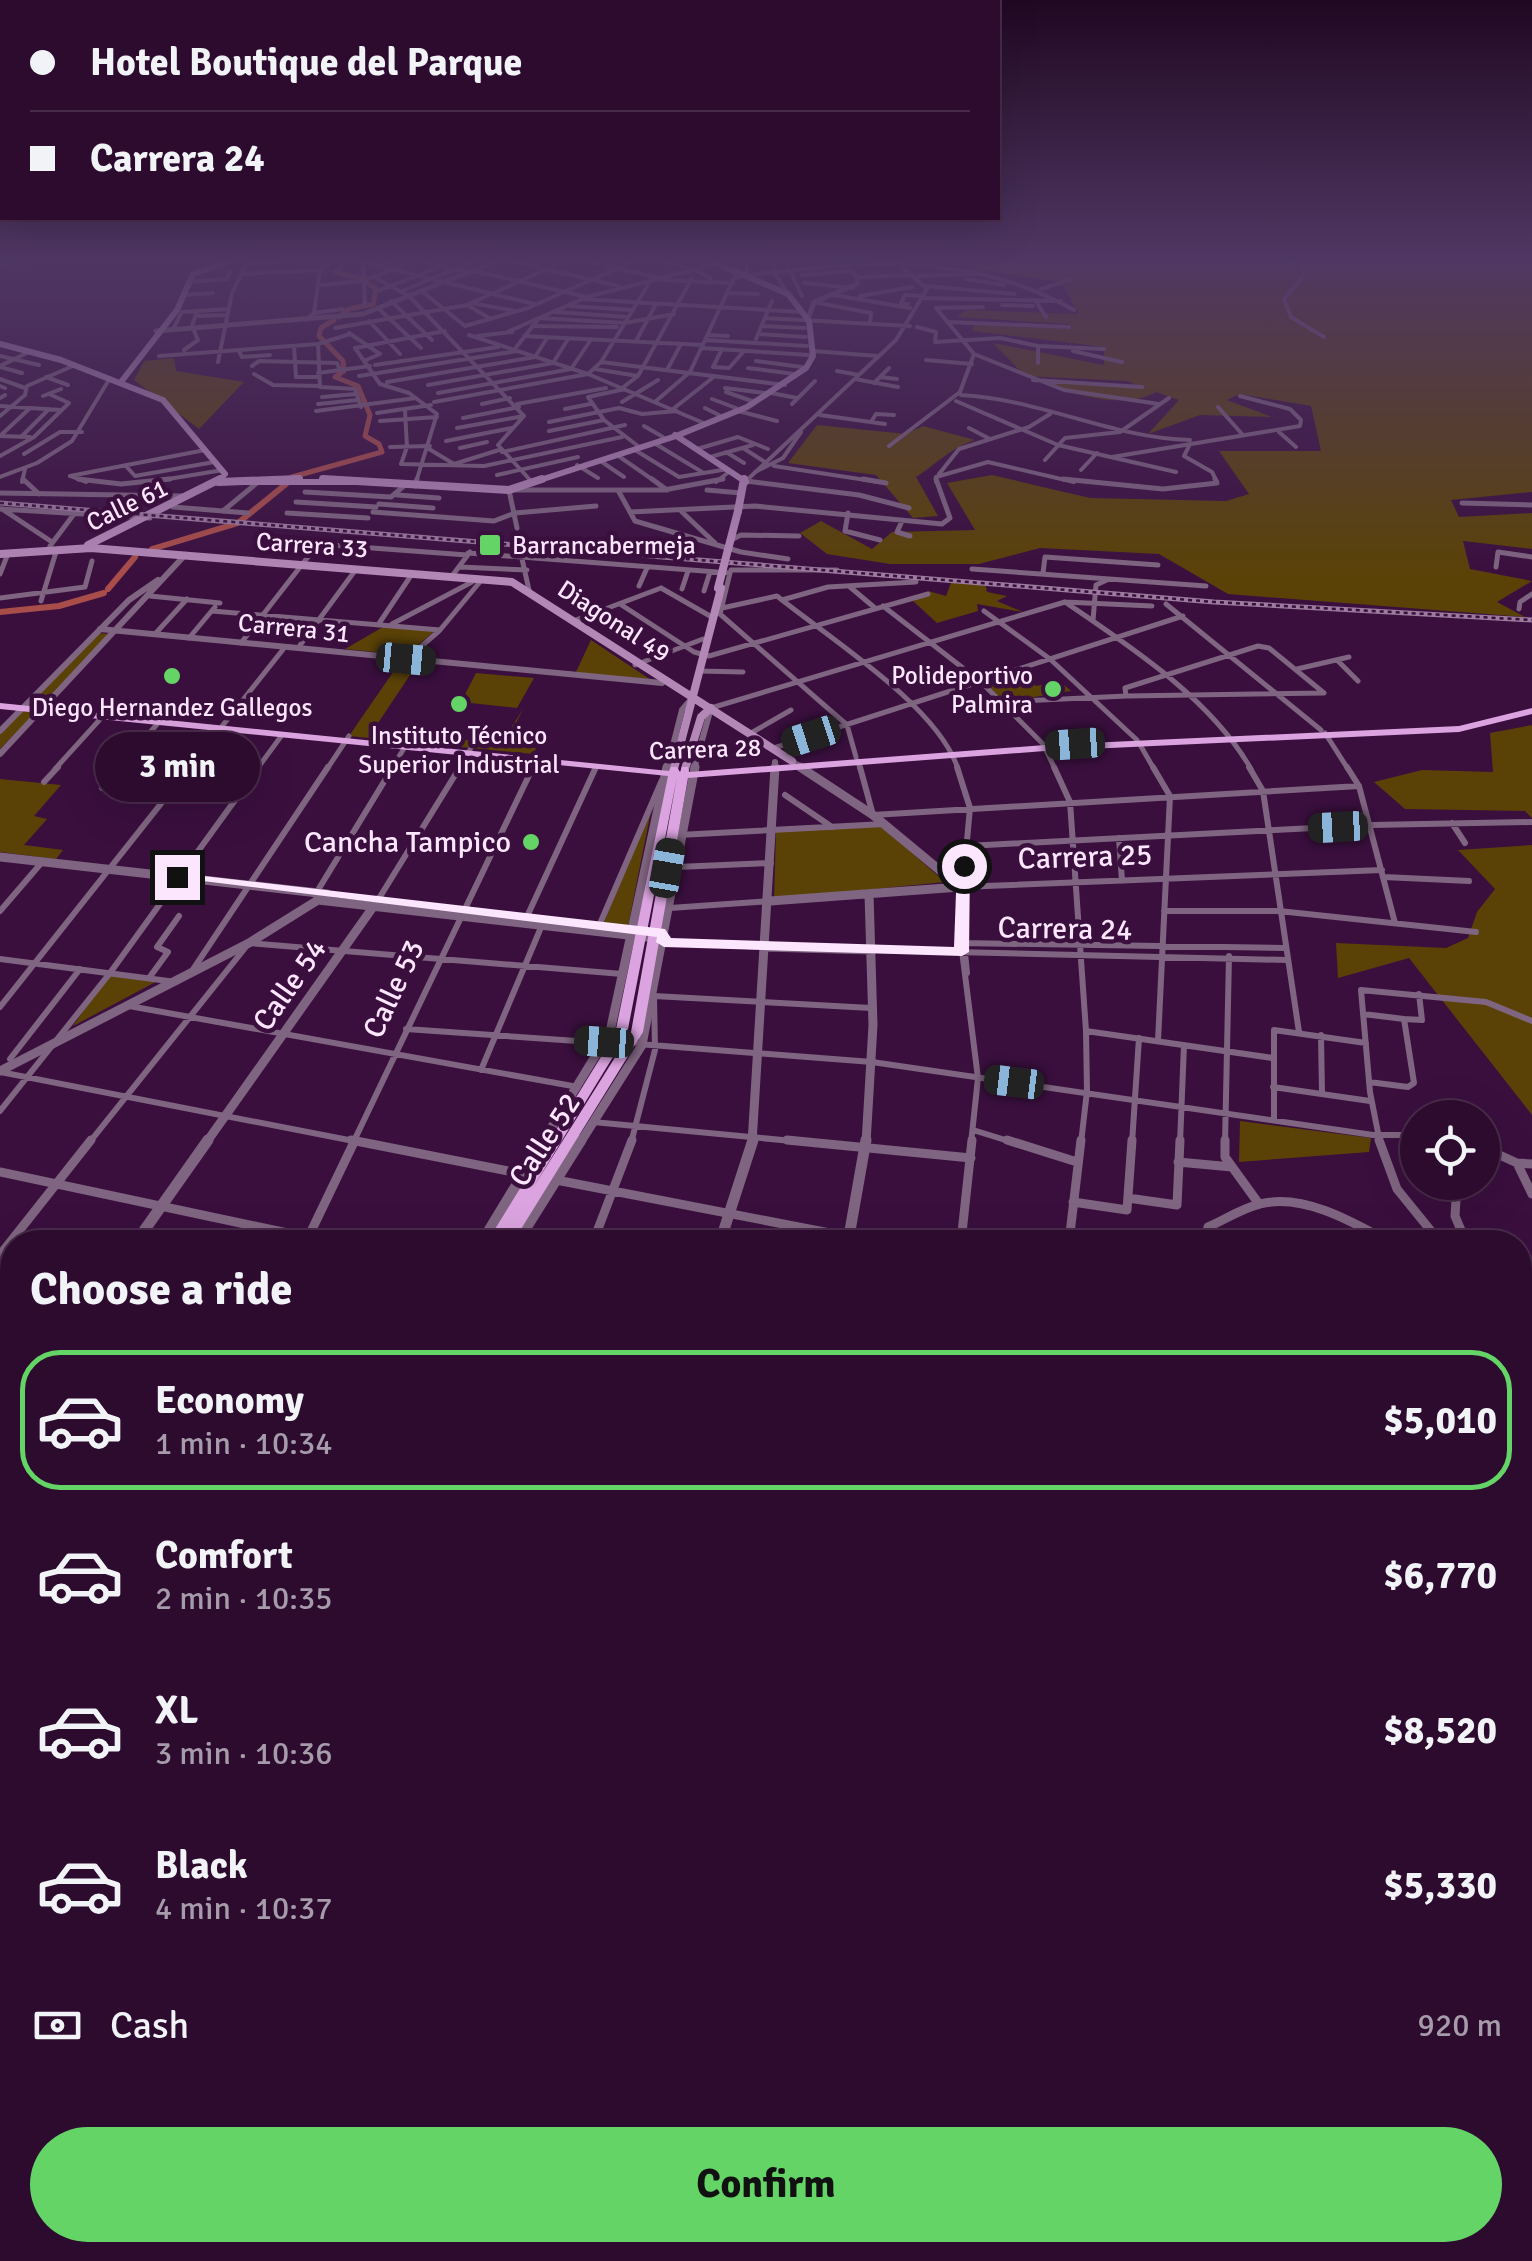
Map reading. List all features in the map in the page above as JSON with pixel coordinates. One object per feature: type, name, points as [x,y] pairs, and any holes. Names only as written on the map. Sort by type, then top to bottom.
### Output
[{"type":"main road","points":[[76,366],[163,400],[214,462],[221,478]]},
{"type":"main road","points":[[116,380],[128,366]]},
{"type":"main road","points":[[794,376],[802,366]]},
{"type":"main road","points":[[221,478],[506,490],[527,486],[581,463],[654,443],[737,410],[807,366]]},
{"type":"main road","points":[[704,423],[768,393]]},
{"type":"main road","points":[[581,463],[674,435],[746,481]]},
{"type":"main road","points":[[221,478],[368,482]]},
{"type":"main road","name":"Calle 61","points":[[85,549],[173,507],[221,478]]},
{"type":"main road","name":"Calle 52","points":[[703,654],[710,616],[728,571],[746,481]]},
{"type":"main road","name":"Calle 61","points":[[85,549],[193,496]]},
{"type":"main road","points":[[112,536],[111,543],[121,550]]},
{"type":"main road","points":[[2,555],[52,548],[85,549]]},
{"type":"main road","name":"Carrera 33","points":[[85,549],[183,557]]},
{"type":"main road","name":"Carrera 33","points":[[85,549],[466,578],[524,590]]},
{"type":"main road","name":"Carrera 33","points":[[301,566],[410,577],[466,578]]},
{"type":"main road","name":"Calle 52","points":[[501,1230],[642,1045],[678,835],[678,737],[721,604],[719,588]]},
{"type":"main road","name":"Diagonal 49","points":[[524,590],[576,620],[662,683],[691,699]]},
{"type":"main road","name":"Diagonal 49","points":[[524,590],[709,710]]},
{"type":"main road","points":[[721,604],[718,614],[727,621]]},
{"type":"main road","name":"Carrera 28","points":[[0,704],[678,772]]},
{"type":"main road","name":"Carrera 28","points":[[43,708],[469,751],[536,762],[678,772],[1232,736],[1457,727],[1532,709]]},
{"type":"main road","points":[[709,710],[795,763]]},
{"type":"main road","points":[[709,710],[762,745],[775,765]]},
{"type":"main road","name":"Calle 52","points":[[512,1230],[610,1043],[678,772],[709,710]]},
{"type":"street","points":[[33,366],[55,373]]},
{"type":"street","points":[[2,391],[25,388],[74,366]]},
{"type":"street","points":[[296,366],[296,377],[385,366]]},
{"type":"street","points":[[319,366],[320,387]]},
{"type":"street","points":[[340,366],[344,370]]},
{"type":"street","points":[[358,376],[381,366]]},
{"type":"street","points":[[372,367],[393,366]]},
{"type":"street","points":[[477,366],[518,405],[524,416]]},
{"type":"street","points":[[387,382],[491,366]]},
{"type":"street","points":[[512,366],[540,400]]},
{"type":"street","points":[[428,385],[540,366]]},
{"type":"street","points":[[561,366],[704,423]]},
{"type":"street","points":[[438,393],[573,366]]},
{"type":"street","points":[[378,413],[567,379],[588,374],[598,366]]},
{"type":"street","points":[[631,366],[782,384]]},
{"type":"street","points":[[667,370],[669,366]]},
{"type":"street","points":[[656,401],[693,366]]},
{"type":"street","points":[[798,366],[802,366]]},
{"type":"street","name":"Calle 52","points":[[746,481],[869,366]]},
{"type":"street","points":[[889,446],[916,422],[956,401],[971,366]]},
{"type":"street","points":[[997,366],[1074,397],[1159,404]]},
{"type":"street","points":[[0,367],[22,373]]},
{"type":"street","points":[[372,367],[380,384],[432,404]]},
{"type":"street","points":[[460,448],[487,442],[463,418],[561,396],[587,398],[621,387],[638,376],[643,367]]},
{"type":"street","points":[[748,368],[815,381],[792,404]]},
{"type":"street","points":[[874,382],[889,368]]},
{"type":"street","points":[[595,370],[638,376]]},
{"type":"street","points":[[837,371],[898,387]]},
{"type":"street","points":[[254,374],[270,384],[320,387],[361,401]]},
{"type":"street","points":[[620,405],[636,414],[676,410],[715,376]]},
{"type":"street","points":[[880,376],[897,379]]},
{"type":"street","points":[[46,377],[68,385]]},
{"type":"street","points":[[595,377],[602,389]]},
{"type":"street","points":[[1027,380],[1068,378],[1142,387]]},
{"type":"street","points":[[567,379],[622,436],[679,477],[729,470]]},
{"type":"street","points":[[0,477],[26,468],[82,432],[102,385],[116,380]]},
{"type":"street","points":[[549,422],[620,405],[658,380]]},
{"type":"street","points":[[547,382],[561,396]]},
{"type":"street","points":[[0,453],[34,437],[69,401],[34,383]]},
{"type":"street","points":[[398,495],[424,464],[437,418],[432,404],[438,393],[436,384]]},
{"type":"street","points":[[565,409],[602,389],[621,387]]},
{"type":"street","points":[[0,416],[25,395],[25,388]]},
{"type":"street","points":[[752,400],[724,389],[797,398]]},
{"type":"street","points":[[960,395],[998,398],[1152,440],[1200,441]]},
{"type":"street","points":[[1112,457],[1300,426],[1301,420],[1290,409],[1240,396]]},
{"type":"street","points":[[322,397],[361,401]]},
{"type":"street","points":[[317,407],[416,398]]},
{"type":"street","points":[[482,404],[510,398]]},
{"type":"street","points":[[1045,460],[1075,436],[1120,432],[1169,398]]},
{"type":"street","points":[[712,399],[773,419]]},
{"type":"street","points":[[956,401],[1058,446],[1176,472]]},
{"type":"street","points":[[0,406],[60,410]]},
{"type":"street","points":[[1218,407],[1242,434]]},
{"type":"street","points":[[0,436],[30,408]]},
{"type":"street","points":[[705,408],[720,415]]},
{"type":"street","points":[[21,437],[49,410]]},
{"type":"street","points":[[406,411],[407,446],[402,464],[484,466],[622,436]]},
{"type":"street","points":[[871,422],[876,414],[894,416]]},
{"type":"street","points":[[936,477],[955,451],[1022,430],[1050,414]]},
{"type":"street","points":[[820,415],[885,424]]},
{"type":"street","points":[[458,428],[524,416]]},
{"type":"street","points":[[524,416],[502,440],[501,451],[527,486],[619,492],[667,490],[722,481],[729,470]]},
{"type":"street","points":[[380,421],[437,418]]},
{"type":"street","points":[[598,478],[548,430],[604,420]]},
{"type":"street","points":[[390,447],[429,448],[454,464],[625,425]]},
{"type":"street","points":[[644,426],[662,437]]},
{"type":"street","points":[[446,440],[516,427]]},
{"type":"street","points":[[968,428],[990,439]]},
{"type":"street","points":[[24,454],[62,431],[82,432]]},
{"type":"street","points":[[774,466],[800,439],[801,431]]},
{"type":"street","points":[[1278,432],[1296,447]]},
{"type":"street","points":[[0,436],[53,437]]},
{"type":"street","points":[[697,449],[738,438],[768,448]]},
{"type":"street","points":[[654,443],[703,473]]},
{"type":"street","points":[[710,457],[756,444]]},
{"type":"street","points":[[936,477],[988,462],[1083,484],[1162,489],[1217,483],[1212,472],[1184,456],[1190,444]]},
{"type":"street","points":[[743,448],[765,462]]},
{"type":"street","points":[[206,452],[74,474],[70,478],[105,482],[221,478]]},
{"type":"street","points":[[726,452],[744,464]]},
{"type":"street","points":[[1081,470],[1096,454]]},
{"type":"street","points":[[617,455],[667,490]]},
{"type":"street","points":[[600,460],[624,477]]},
{"type":"street","points":[[644,472],[684,460]]},
{"type":"street","points":[[125,466],[134,476],[214,462]]},
{"type":"street","points":[[496,475],[581,463]]},
{"type":"street","points":[[755,472],[774,466],[886,483]]},
{"type":"street","points":[[26,468],[22,482],[43,496]]},
{"type":"street","points":[[100,470],[105,482]]},
{"type":"street","points":[[840,484],[850,476]]},
{"type":"street","points":[[630,512],[738,509],[848,513],[946,523],[950,518],[936,477]]},
{"type":"street","points":[[223,511],[261,479]]},
{"type":"street","points":[[313,481],[287,513],[430,508],[422,516]]},
{"type":"street","points":[[746,481],[859,495],[909,508]]},
{"type":"street","points":[[859,495],[874,481]]},
{"type":"street","points":[[296,502],[516,525],[516,512],[506,490]]},
{"type":"street","points":[[707,490],[742,493]]},
{"type":"street","points":[[305,492],[438,498]]},
{"type":"street","points":[[619,492],[633,520],[720,546],[788,559]]},
{"type":"street","points":[[0,493],[193,496]]},
{"type":"street","points":[[358,528],[384,497]]},
{"type":"street","points":[[542,500],[543,509]]},
{"type":"street","points":[[1462,503],[1532,505]]},
{"type":"street","points":[[494,521],[516,512],[596,506]]},
{"type":"street","points":[[173,507],[248,512]]},
{"type":"street","points":[[1,510],[147,518]]},
{"type":"street","points":[[1,510],[52,548]]},
{"type":"street","points":[[682,512],[720,546]]},
{"type":"street","points":[[848,513],[845,531],[880,540]]},
{"type":"street","points":[[41,601],[52,548],[74,514]]},
{"type":"street","points":[[902,521],[897,532],[910,536]]},
{"type":"street","points":[[720,546],[741,535],[799,536]]},
{"type":"street","points":[[241,643],[320,544],[522,554],[667,570],[836,570]]},
{"type":"street","points":[[1496,567],[1498,552],[1532,558]]},
{"type":"street","points":[[406,659],[440,630],[466,578],[468,554]]},
{"type":"street","name":"Diagonal 49","points":[[522,554],[527,570],[524,590]]},
{"type":"street","points":[[0,574],[2,555]]},
{"type":"street","points":[[0,754],[183,557]]},
{"type":"street","points":[[1044,573],[1045,557],[1158,562],[1158,582]]},
{"type":"street","points":[[0,598],[85,587],[92,561]]},
{"type":"street","points":[[639,586],[647,568]]},
{"type":"street","points":[[972,569],[1206,586]]},
{"type":"street","points":[[389,626],[466,578],[527,570]]},
{"type":"street","points":[[661,588],[667,570]]},
{"type":"street","points":[[682,589],[688,571]]},
{"type":"street","points":[[728,571],[721,604],[779,598],[828,587],[915,580],[911,598]]},
{"type":"street","points":[[298,648],[354,572]]},
{"type":"street","points":[[704,591],[710,572]]},
{"type":"street","points":[[0,731],[130,600],[164,577]]},
{"type":"street","points":[[378,625],[410,577]]},
{"type":"street","points":[[1093,620],[1097,584],[1113,578]]},
{"type":"street","points":[[850,587],[932,642],[1003,702],[1045,747],[1070,802],[1086,1031],[1086,1091],[1070,1230]]},
{"type":"street","points":[[576,620],[661,588]]},
{"type":"street","points":[[661,588],[710,616]]},
{"type":"street","points":[[620,604],[703,654],[755,644],[928,594]]},
{"type":"street","points":[[1519,609],[1520,602],[1532,594]]},
{"type":"street","points":[[150,596],[220,603],[189,638]]},
{"type":"street","points":[[779,598],[910,704],[952,753],[970,808],[960,887],[978,1078],[962,1230]]},
{"type":"street","points":[[155,634],[187,599]]},
{"type":"street","points":[[1065,602],[1118,638],[1232,736],[1263,791],[1299,1032]]},
{"type":"street","points":[[709,710],[1065,602],[1152,606]]},
{"type":"street","points":[[1166,604],[1323,732],[1359,786],[1395,923]]},
{"type":"street","points":[[212,611],[440,630]]},
{"type":"street","points":[[984,611],[1050,659],[1092,696],[1138,742],[1170,796],[1158,1041]]},
{"type":"street","points":[[774,748],[1183,616]]},
{"type":"street","points":[[727,621],[847,725],[874,815]]},
{"type":"street","name":"Carrera 31","points":[[100,629],[662,683]]},
{"type":"street","points":[[637,664],[704,638]]},
{"type":"street","points":[[1003,702],[1126,692],[1281,696],[1323,691],[1297,669],[1258,646],[1162,675],[1126,692]]},
{"type":"street","points":[[0,1007],[285,647]]},
{"type":"street","points":[[1297,669],[1349,657]]},
{"type":"street","points":[[1337,660],[1358,681]]},
{"type":"street","points":[[699,671],[743,672]]},
{"type":"street","points":[[752,733],[791,710]]},
{"type":"street","points":[[44,782],[102,716]]},
{"type":"street","points":[[102,788],[160,722]]},
{"type":"street","points":[[0,1111],[110,973],[282,734]]},
{"type":"street","points":[[191,970],[347,738]]},
{"type":"street","points":[[191,970],[249,943],[317,897],[405,747]]},
{"type":"street","name":"Calle 54","points":[[145,1230],[344,952],[469,751]]},
{"type":"street","name":"Calle 53","points":[[313,1230],[438,960],[536,762]]},
{"type":"street","points":[[795,763],[874,815],[960,887]]},
{"type":"street","points":[[724,1230],[754,1139],[762,1054],[775,765]]},
{"type":"street","points":[[526,920],[596,767]]},
{"type":"street","points":[[599,926],[653,794],[678,772]]},
{"type":"street","points":[[874,815],[1359,786]]},
{"type":"street","points":[[785,795],[832,826]]},
{"type":"street","points":[[967,846],[1372,825],[1531,822]]},
{"type":"street","points":[[1452,823],[1466,843]]},
{"type":"street","points":[[678,835],[884,824]]},
{"type":"street","name":"Calle 52","points":[[493,1230],[593,1122],[642,1045],[654,996],[660,937],[670,908],[678,835]]},
{"type":"street","points":[[1120,838],[1122,881]]},
{"type":"street","name":"Carrera 24","points":[[0,856],[317,897],[766,947],[1078,949],[1162,955],[1284,948]]},
{"type":"street","points":[[0,911],[43,861]]},
{"type":"street","points":[[677,867],[771,863]]},
{"type":"street","name":"Carrera 25","points":[[670,908],[960,887],[1273,875],[1383,873],[1469,881]]},
{"type":"street","points":[[850,1230],[866,1147],[872,1062],[868,894]]},
{"type":"street","points":[[3,1067],[129,1006],[317,897]]},
{"type":"street","points":[[1164,911],[1279,911],[1476,932]]},
{"type":"street","points":[[149,978],[168,952],[157,947],[179,916]]},
{"type":"street","name":"Carrera 24","points":[[526,920],[542,925],[635,933]]},
{"type":"street","points":[[481,1070],[542,925]]},
{"type":"street","name":"Calle 52","points":[[522,1230],[539,1177],[578,1087],[610,1043],[622,974],[635,933]]},
{"type":"street","points":[[249,943],[622,974]]},
{"type":"street","points":[[19,1230],[249,943]]},
{"type":"street","name":"Carrera 24","points":[[1078,949],[1162,944],[1286,960]]},
{"type":"street","points":[[1230,952],[1225,1157],[1259,1204]]},
{"type":"street","points":[[0,959],[172,981]]},
{"type":"street","points":[[3,1067],[80,969]]},
{"type":"street","points":[[3,1067],[172,981]]},
{"type":"street","points":[[1429,1230],[1412,1212],[1373,1135],[1361,990],[1419,994],[1506,1008],[1532,1021]]},
{"type":"street","points":[[1363,1014],[1421,1020],[1419,994]]},
{"type":"street","points":[[654,996],[872,1008]]},
{"type":"street","points":[[129,1006],[578,1087]]},
{"type":"street","points":[[1368,1082],[1412,1086],[1404,1019]]},
{"type":"street","points":[[406,1029],[610,1043]]},
{"type":"street","points":[[1274,1120],[1273,1058],[1277,1029],[1366,1042]]},
{"type":"street","points":[[1086,1031],[1273,1058]]},
{"type":"street","points":[[1320,1036],[1322,1094]]},
{"type":"street","points":[[1073,1202],[1127,1210],[1140,1038]]},
{"type":"street","points":[[598,1230],[638,1129],[642,1045],[872,1062],[1373,1135],[1400,1134]]},
{"type":"street","points":[[1128,1198],[1177,1205],[1184,1045]]},
{"type":"street","points":[[3,1067],[27,1077],[803,1230]]},
{"type":"street","points":[[1274,1087],[1370,1102]]},
{"type":"street","points":[[593,1122],[971,1158]]},
{"type":"street","points":[[973,1130],[1077,1162]]},
{"type":"street","points":[[1500,1155],[1517,1163],[1532,1164]]},
{"type":"street","points":[[1178,1162],[1232,1168]]},
{"type":"street","points":[[1517,1163],[1532,1194]]},
{"type":"street","points":[[0,1172],[263,1230]]},
{"type":"street","points":[[1456,1200],[1455,1216],[1461,1230]]},
{"type":"street","points":[[1207,1230],[1259,1204],[1285,1201],[1346,1218],[1368,1230]]},
{"type":"shaded area","points":[[142,366],[175,366],[176,371],[244,382],[199,429],[134,380]]},
{"type":"shaded area","points":[[1015,366],[1532,366],[1532,492],[1451,500],[1459,517],[1532,513],[1532,549],[1463,541],[1470,569],[1532,581],[1497,602],[1525,617],[1228,594],[1159,554],[1040,548],[979,564],[890,564],[827,554],[800,533],[821,521],[872,549],[892,532],[975,530],[947,483],[992,475],[1090,498],[1226,501],[1249,494],[1219,451],[1321,451],[1311,406],[1240,394],[1227,400],[1272,417],[1200,415],[1148,434],[1179,400],[1156,392],[1130,400],[1100,399],[1043,383],[1139,386],[1127,381],[1025,376]]},
{"type":"shaded area","points":[[817,425],[906,434],[923,426],[975,440],[916,477],[938,516],[913,518],[876,475],[788,463]]},
{"type":"shaded area","points":[[952,580],[985,583],[987,592],[1007,596],[997,601],[1023,612],[977,604],[978,611],[937,623],[913,601],[930,594],[928,591],[946,596]]},
{"type":"shaded area","points":[[383,627],[436,630],[406,655],[345,649]]},
{"type":"shaded area","points":[[97,633],[111,634],[0,749],[0,733]]},
{"type":"shaded area","points":[[591,640],[654,682],[575,674]]},
{"type":"shaded area","points":[[400,662],[418,663],[372,732],[501,743],[524,708],[504,745],[536,748],[533,754],[349,736]]},
{"type":"shaded area","points":[[1025,669],[1034,677],[1028,679],[1036,686],[1060,681],[1071,691],[1003,702],[981,682]]},
{"type":"shaded area","points":[[476,673],[534,678],[517,708],[461,702]]},
{"type":"shaded area","points":[[1532,725],[1532,818],[1525,811],[1405,809],[1374,782],[1422,770],[1493,772],[1490,733]]},
{"type":"shaded area","points":[[0,779],[61,785],[34,816],[47,819],[24,845],[63,850],[56,859],[0,852]]},
{"type":"shaded area","points":[[654,796],[628,926],[604,923]]},
{"type":"shaded area","points":[[881,826],[945,882],[774,899],[776,832]]},
{"type":"shaded area","points":[[1532,845],[1532,1115],[1409,958],[1338,978],[1336,943],[1446,948],[1468,938],[1477,912],[1495,889],[1458,850]]},
{"type":"shaded area","points":[[110,972],[163,978],[73,1026]]},
{"type":"shaded area","points":[[1240,1121],[1371,1138],[1369,1152],[1239,1162]]},
{"type":"waterway","points":[[292,477],[382,452],[379,444],[365,436],[370,415],[358,386],[335,377],[344,371],[343,366]]},
{"type":"waterway","points":[[152,549],[238,523],[286,484]]},
{"type":"waterway","points":[[108,589],[135,557]]},
{"type":"waterway","points":[[0,612],[59,606],[104,593]]},
{"type":"railway","points":[[0,503],[1214,602],[1532,620]]},
{"type":"place","name":"Barrancabermeja","points":[[490,545]]},
{"type":"place","name":"Diego Hernandez Gallegos","points":[[172,676]]},
{"type":"place","name":"Polideportivo Palmira","points":[[1053,689]]},
{"type":"place","name":"Instituto Técnico Superior Industrial","points":[[459,704]]},
{"type":"place","name":"Cancha Tampico","points":[[531,842]]},
{"type":"route","points":[[177,877],[665,933],[664,942],[962,952],[959,927],[964,866]]}]
